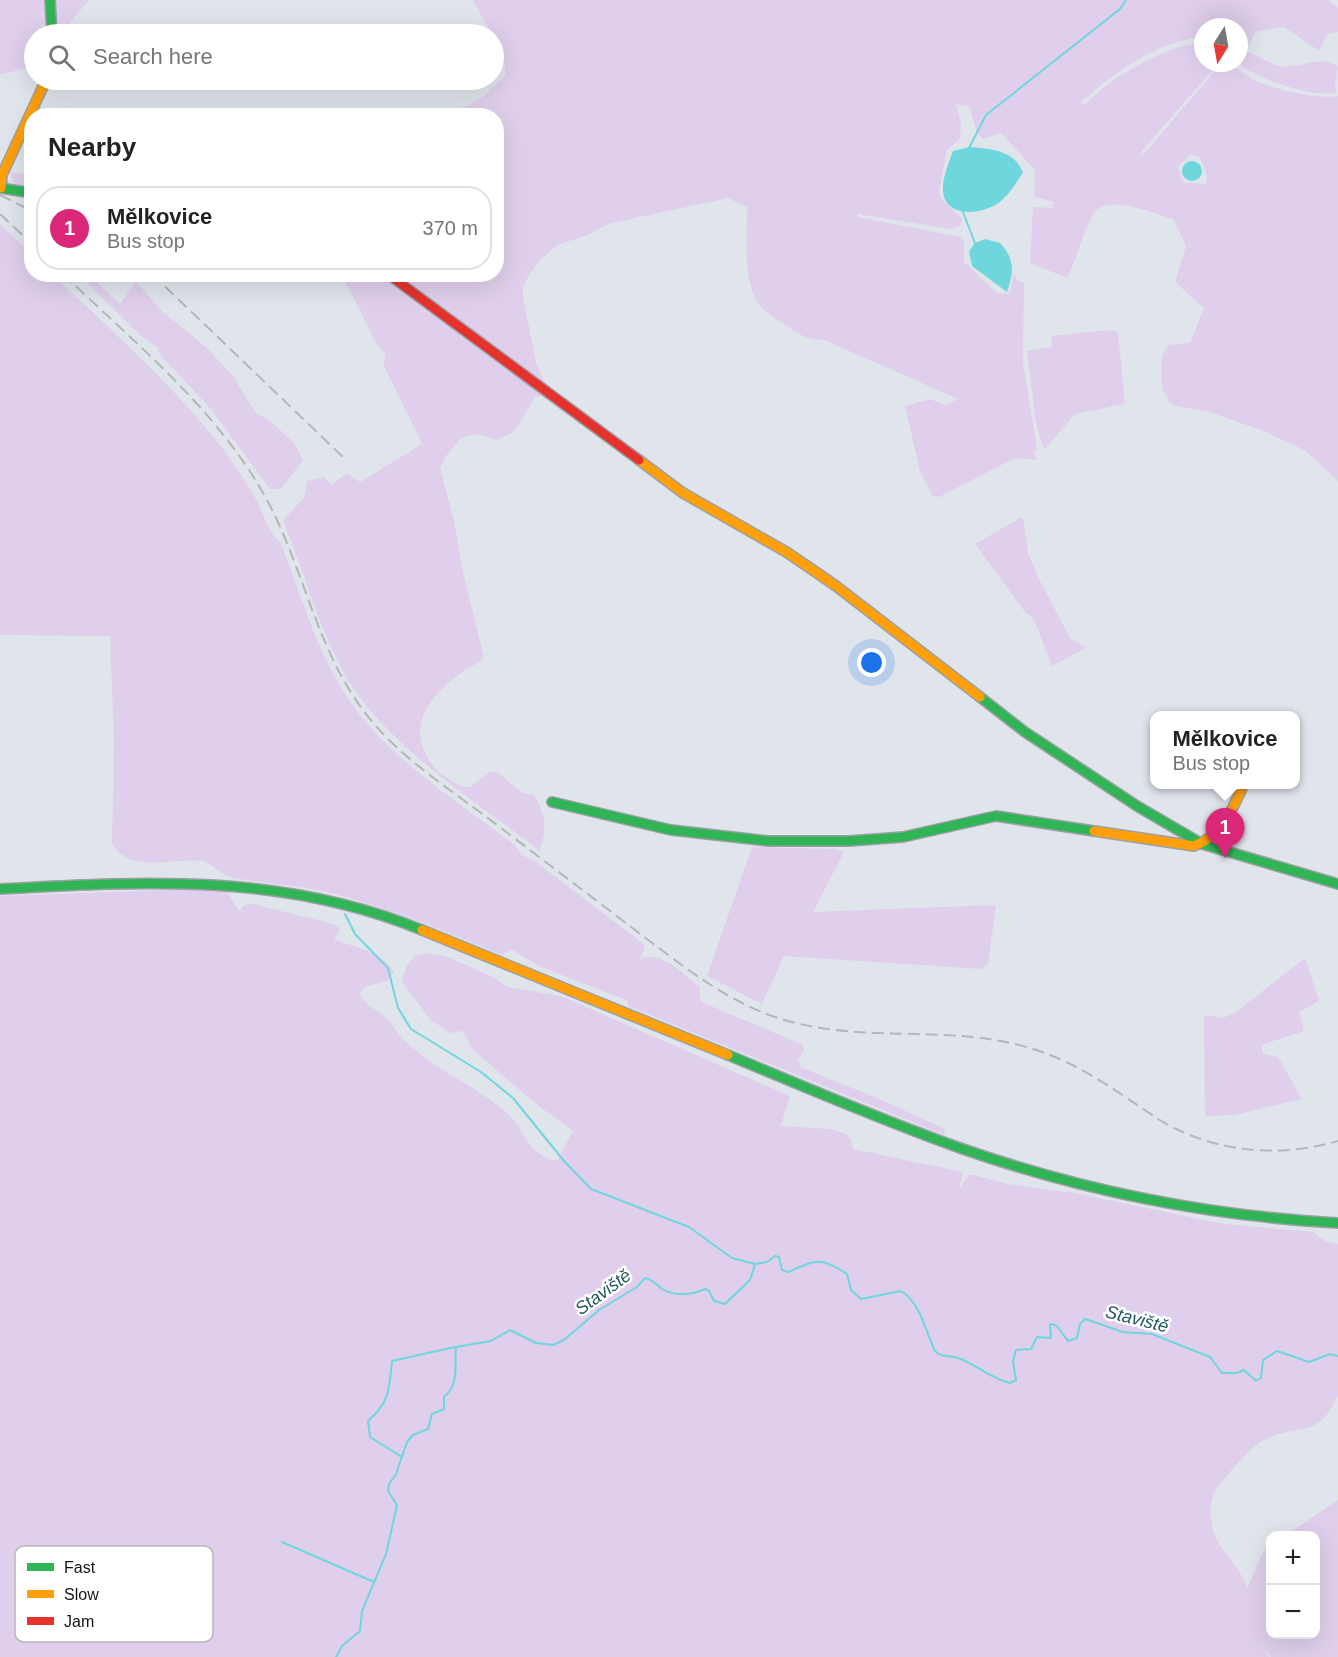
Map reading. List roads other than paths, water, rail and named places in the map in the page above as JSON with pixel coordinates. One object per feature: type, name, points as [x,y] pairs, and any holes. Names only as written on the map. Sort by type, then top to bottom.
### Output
[{"type":"street","points":[[50,0],[51,24]]},
{"type":"street","points":[[33,108],[41,90]]},
{"type":"street","points":[[24,128],[2,175],[0,188],[24,192]]},
{"type":"street","points":[[399,282],[683,493],[789,553],[836,586],[1025,732],[1137,806],[1202,844],[1338,884]]},
{"type":"street","points":[[552,802],[671,830],[768,841],[903,837],[996,816],[1194,846],[1202,844],[1224,827],[1242,789]]},
{"type":"street","points":[[0,889],[200,882],[253,886],[330,900],[383,915],[434,934],[910,1130],[978,1154],[1095,1189],[1172,1205],[1282,1220],[1338,1223]]},
{"type":"water","points":[[970,147],[994,150],[1008,155],[1019,165],[1023,173],[1009,193],[996,204],[968,212],[951,207],[946,201],[943,186],[953,151]]},
{"type":"water","points":[[1192,161],[1199,164],[1202,171],[1199,178],[1192,181],[1185,178],[1182,171],[1185,164]]},
{"type":"water","points":[[985,239],[1000,243],[1011,260],[1012,272],[1007,292],[972,266],[969,251],[975,243]]},
{"type":"waterway","points":[[969,148],[986,115],[1120,9],[1126,0]]},
{"type":"waterway","points":[[963,212],[975,243]]},
{"type":"waterway","points":[[345,914],[355,934],[388,968],[398,1008],[411,1029],[481,1072],[513,1098],[564,1161],[591,1189],[689,1227],[732,1258],[755,1264]]},
{"type":"waterway","name":"Staviště","points":[[336,1657],[342,1646],[360,1631],[362,1611],[386,1554],[397,1505],[388,1491],[389,1484],[396,1474],[407,1442],[413,1435],[428,1429],[432,1414],[444,1409],[444,1397],[454,1380],[456,1347],[491,1341],[510,1330],[536,1343],[554,1345],[565,1339],[599,1310],[637,1287],[645,1278],[672,1293],[689,1294],[705,1289],[709,1291],[714,1301],[725,1304],[750,1280],[755,1264],[767,1262],[775,1256],[779,1257],[782,1270],[788,1272],[812,1263],[824,1262],[847,1274],[851,1290],[861,1299],[901,1291],[908,1296],[918,1310],[935,1351],[940,1355],[965,1361],[1010,1383],[1016,1380],[1013,1362],[1016,1350],[1031,1349],[1037,1337],[1051,1338],[1050,1325],[1052,1324],[1057,1326],[1068,1341],[1077,1338],[1080,1324],[1085,1319],[1123,1332],[1152,1334],[1210,1357],[1222,1373],[1237,1373],[1244,1370],[1256,1381],[1261,1378],[1263,1360],[1277,1351],[1309,1362],[1330,1354],[1338,1356]]},
{"type":"waterway","points":[[402,1457],[370,1437],[368,1421],[381,1408],[387,1394],[392,1361],[455,1347]]},
{"type":"waterway","points":[[282,1542],[374,1582]]},
{"type":"railway","points":[[0,195],[24,207]]},
{"type":"railway","points":[[0,214],[24,236]]},
{"type":"railway","points":[[72,282],[174,379],[225,437],[247,467],[280,526],[333,660],[347,686],[377,727],[428,774],[699,977],[730,997],[764,1013],[798,1023],[865,1032],[966,1036],[1033,1049],[1082,1070],[1176,1129],[1221,1145],[1268,1151],[1315,1147],[1338,1141]]},
{"type":"railway","points":[[160,282],[345,459]]},
{"type":"place","name":"Mělkovice","points":[[1225,858]]}]
